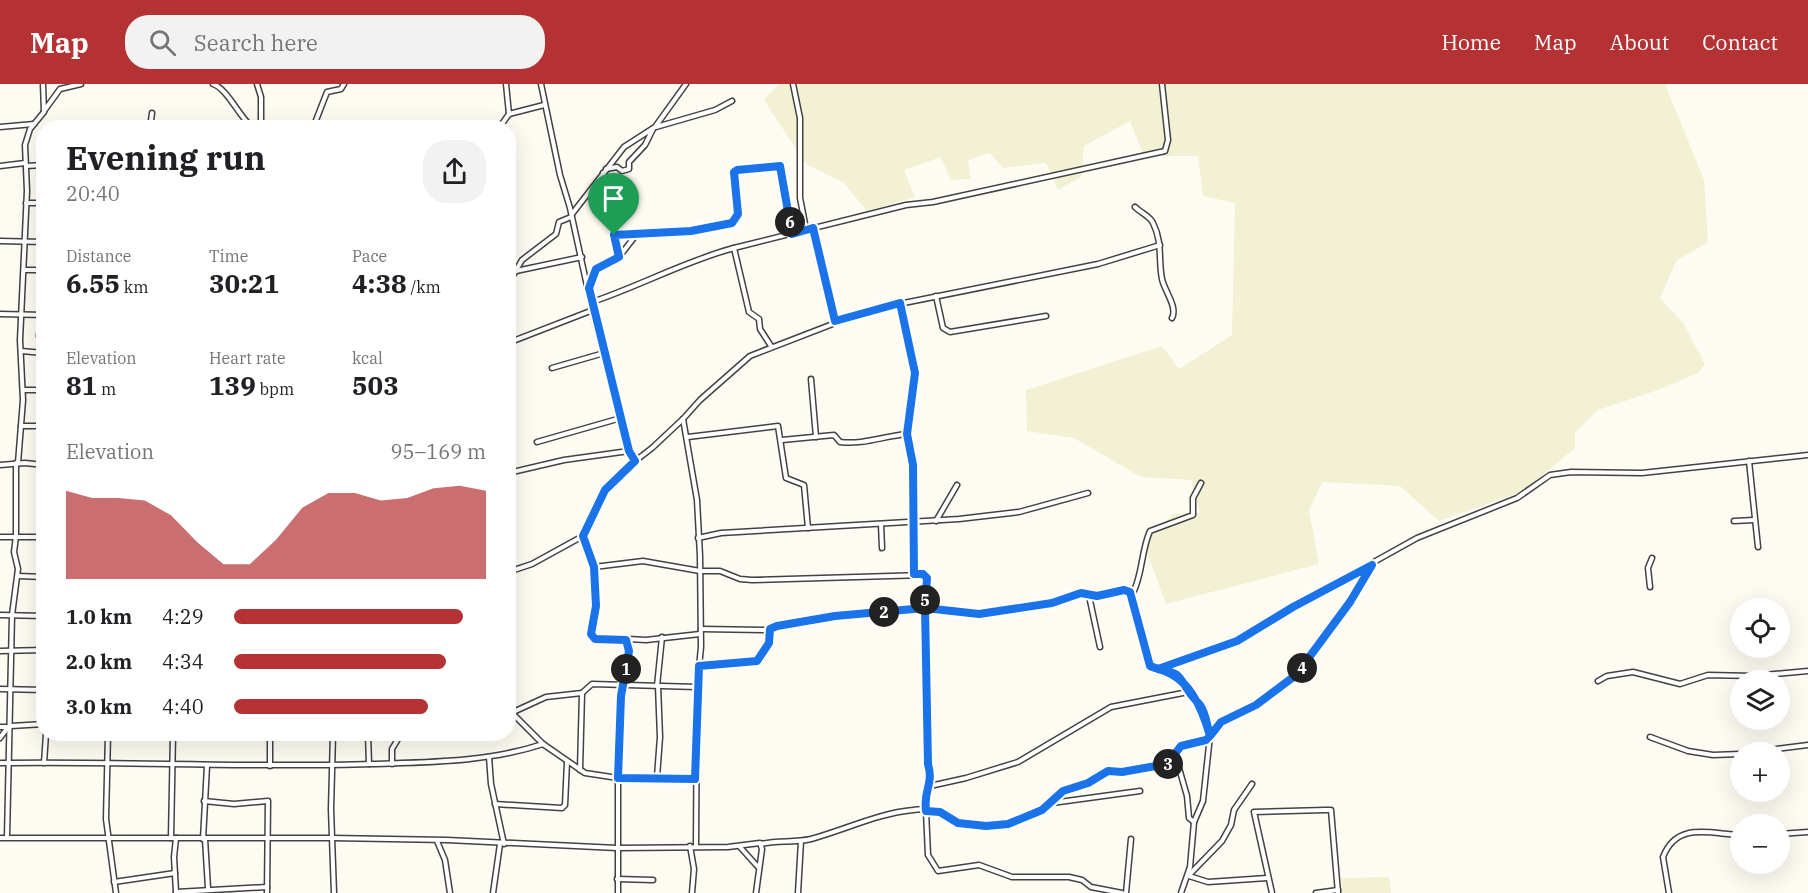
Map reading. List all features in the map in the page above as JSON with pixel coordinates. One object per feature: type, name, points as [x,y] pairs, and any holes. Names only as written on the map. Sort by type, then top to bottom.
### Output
[{"type":"street","points":[[43,84],[44,112]]},
{"type":"street","points":[[37,120],[60,89],[81,84]]},
{"type":"street","points":[[213,84],[221,88],[245,120]]},
{"type":"street","points":[[258,84],[261,97],[261,120]]},
{"type":"street","points":[[316,120],[327,92],[341,89],[344,84]]},
{"type":"street","points":[[506,84],[509,114]]},
{"type":"street","points":[[541,84],[593,310],[629,451],[635,461]]},
{"type":"street","points":[[604,171],[616,167],[622,171],[629,169],[629,162],[645,145],[654,128],[688,84]]},
{"type":"street","points":[[793,84],[800,118],[800,198],[806,229]]},
{"type":"street","points":[[592,302],[634,288],[699,259],[806,229],[906,205],[933,202],[1165,151],[1168,140],[1162,84]]},
{"type":"street","points":[[516,271],[522,260],[556,234],[558,222],[571,216],[624,147],[654,128],[716,111],[732,101]]},
{"type":"street","points":[[505,120],[509,114],[544,105]]},
{"type":"street","points":[[151,120],[152,113]]},
{"type":"street","points":[[7,837],[12,615],[18,576],[14,487],[18,475],[21,426],[21,314],[26,203],[26,139],[36,122]]},
{"type":"street","points":[[0,127],[34,124]]},
{"type":"street","points":[[0,165],[36,165]]},
{"type":"street","points":[[614,235],[691,231],[732,223],[738,214],[734,172],[778,165],[782,170],[792,234]]},
{"type":"street","points":[[604,171],[619,257]]},
{"type":"street","points":[[26,203],[36,202]]},
{"type":"street","points":[[1135,207],[1152,221],[1160,245],[1161,277],[1174,311],[1172,318]]},
{"type":"street","points":[[813,228],[835,321]]},
{"type":"street","points":[[589,288],[596,269],[619,257],[636,235]]},
{"type":"street","points":[[0,241],[36,242]]},
{"type":"street","points":[[516,569],[532,564],[583,536],[605,490],[750,356],[771,345],[800,338],[835,321],[900,303],[1098,264],[1160,245]]},
{"type":"street","points":[[734,248],[749,312],[759,319],[760,329],[771,345]]},
{"type":"street","points":[[516,271],[582,257]]},
{"type":"street","points":[[24,270],[36,270]]},
{"type":"street","points":[[936,296],[943,328],[950,332],[1046,316]]},
{"type":"street","points":[[900,303],[915,373],[907,434],[913,465],[914,574]]},
{"type":"street","points":[[516,341],[593,310]]},
{"type":"street","points":[[0,314],[36,315]]},
{"type":"street","points":[[21,351],[36,352]]},
{"type":"street","points":[[552,368],[604,353]]},
{"type":"street","points":[[811,379],[816,437]]},
{"type":"street","points":[[22,390],[36,390]]},
{"type":"street","points":[[537,442],[621,418]]},
{"type":"street","points":[[683,419],[688,437],[697,500],[700,571],[692,893]]},
{"type":"street","points":[[21,426],[36,426]]},
{"type":"street","points":[[688,437],[778,426],[782,440],[786,478],[804,485],[808,528]]},
{"type":"street","points":[[782,440],[834,435],[840,442],[858,443],[882,436],[907,434]]},
{"type":"street","points":[[516,471],[564,460],[629,451]]},
{"type":"street","points":[[1158,669],[1237,641],[1293,607],[1432,531],[1450,522],[1470,519],[1517,498],[1550,475],[1571,472],[1635,474],[1808,454]]},
{"type":"street","points":[[1749,461],[1758,547]]},
{"type":"street","points":[[0,465],[36,464]]},
{"type":"street","points":[[1181,893],[1188,876],[1194,822],[1203,801],[1210,736],[1200,706],[1179,677],[1149,663],[1133,593],[1139,580],[1144,544],[1150,531],[1193,515],[1193,498],[1201,483]]},
{"type":"street","points":[[936,521],[957,485]]},
{"type":"street","points":[[699,537],[721,533],[936,521],[1019,512],[1088,493]]},
{"type":"street","points":[[1734,520],[1754,520]]},
{"type":"street","points":[[881,524],[882,548]]},
{"type":"street","points":[[583,536],[594,567],[596,606],[591,634],[595,639],[653,639],[700,632],[770,629],[795,622],[835,616],[925,608],[979,614],[1052,603],[1081,593],[1089,596],[1124,590],[1133,593]]},
{"type":"street","points":[[0,537],[36,537]]},
{"type":"street","points":[[1650,587],[1648,568],[1652,558]]},
{"type":"street","points":[[594,567],[643,561],[700,571],[720,571],[741,579],[752,580],[923,574],[927,578],[925,608],[928,764],[932,775],[925,792],[928,855],[938,871],[979,865],[1012,877],[1069,877],[1082,880],[1091,887],[1124,893],[1131,839]]},
{"type":"street","points":[[1167,764],[1181,746],[1206,740],[1221,722],[1256,705],[1296,675],[1350,602],[1372,565]]},
{"type":"street","points":[[18,576],[36,577]]},
{"type":"street","points":[[1089,596],[1100,647]]},
{"type":"street","points":[[0,615],[36,616]]},
{"type":"street","points":[[699,666],[757,661],[769,643],[770,629]]},
{"type":"street","points":[[657,777],[660,737],[657,686],[662,636]]},
{"type":"street","points":[[618,893],[616,879],[618,778],[624,684],[629,651],[626,640]]},
{"type":"street","points":[[0,651],[36,650]]},
{"type":"street","points":[[1598,681],[1607,676],[1633,672],[1680,684],[1708,675],[1753,676],[1808,671]]},
{"type":"street","points":[[516,711],[546,697],[582,693],[592,684],[697,687]]},
{"type":"street","points":[[0,689],[36,690]]},
{"type":"street","points":[[929,786],[966,778],[1018,762],[1111,708],[1188,692]]},
{"type":"street","points":[[580,771],[582,693]]},
{"type":"street","points":[[516,717],[543,744],[580,771],[618,778],[695,779]]},
{"type":"street","points":[[0,727],[36,724]]},
{"type":"street","points":[[0,738],[10,726]]},
{"type":"street","points":[[1650,737],[1693,752],[1730,754]]},
{"type":"street","points":[[44,763],[46,741]]},
{"type":"street","points":[[108,741],[107,838],[116,893]]},
{"type":"street","points":[[173,741],[176,892],[208,888],[267,887]]},
{"type":"street","points":[[270,741],[270,766]]},
{"type":"street","points":[[333,741],[334,893]]},
{"type":"street","points":[[368,741],[369,764]]},
{"type":"street","points":[[392,764],[392,749],[397,741]]},
{"type":"street","points":[[0,763],[207,766],[392,764],[489,757],[543,744]]},
{"type":"street","points":[[1790,747],[1808,745]]},
{"type":"street","points":[[489,757],[502,844],[493,893]]},
{"type":"street","points":[[495,804],[562,808],[565,804],[567,762]]},
{"type":"street","points":[[1052,803],[1063,791],[1088,783],[1108,771],[1122,772],[1167,764],[1176,765],[1179,768],[1187,796],[1189,818],[1194,822]]},
{"type":"street","points":[[207,766],[204,839],[208,888]]},
{"type":"street","points":[[1188,876],[1222,841],[1231,825],[1234,810],[1252,784]]},
{"type":"street","points":[[0,838],[268,840],[332,838],[617,848],[740,846],[778,840],[801,841],[907,811],[940,812],[958,823],[986,826],[1008,824],[1052,803],[1140,791]]},
{"type":"street","points":[[0,801],[8,801]]},
{"type":"street","points":[[204,801],[234,804],[268,801],[267,893]]},
{"type":"street","points":[[1272,893],[1254,812],[1331,810],[1338,891],[1316,893]]},
{"type":"street","points":[[1669,893],[1663,857],[1681,834],[1690,832],[1730,834]]},
{"type":"street","points":[[1790,833],[1808,832]]},
{"type":"street","points":[[437,841],[445,860],[450,893]]},
{"type":"street","points":[[798,893],[801,841]]},
{"type":"street","points":[[756,893],[761,844]]},
{"type":"street","points":[[740,846],[759,868]]},
{"type":"street","points":[[114,882],[175,873]]},
{"type":"street","points":[[1188,876],[1208,882],[1267,878]]},
{"type":"street","points":[[616,879],[653,880]]},
{"type":"green space","points":[[779,84],[1665,84],[1704,180],[1708,242],[1676,261],[1660,298],[1683,323],[1705,364],[1698,373],[1658,390],[1598,410],[1575,433],[1575,448],[1523,491],[1439,521],[1400,486],[1322,482],[1309,511],[1319,564],[1166,604],[1144,544],[1173,514],[1200,513],[1191,480],[1141,477],[1074,438],[1027,431],[1026,390],[1162,346],[1179,369],[1232,335],[1235,203],[1203,196],[1198,156],[1144,156],[1130,121],[1084,146],[1081,177],[1058,190],[1046,163],[1003,168],[990,153],[968,160],[971,179],[951,180],[941,157],[904,170],[915,197],[867,211],[844,183],[806,164],[764,100]]},
{"type":"green space","points":[[1389,877],[1391,893],[1342,893],[1341,878]]},
{"type":"route","points":[[614,235],[619,257],[596,269],[589,288],[594,318],[629,451],[635,461],[621,472],[605,490],[583,536],[594,567],[596,606],[591,636],[595,639],[626,640],[629,651],[621,696],[618,778],[695,779],[699,666],[757,661],[769,643],[770,629],[777,626],[835,616],[925,608],[928,764],[932,775],[931,783],[925,792],[926,811],[940,812],[958,823],[986,826],[1008,824],[1042,810],[1063,791],[1088,783],[1108,771],[1122,772],[1132,768],[1162,766],[1170,762],[1181,746],[1206,740],[1210,736],[1200,706],[1191,696],[1183,682],[1179,677],[1158,669],[1178,664],[1237,641],[1293,607],[1372,565],[1355,595],[1296,675],[1256,705],[1221,722],[1210,736],[1204,713],[1200,706],[1196,701],[1191,696],[1188,692],[1179,677],[1150,666],[1133,593],[1128,590],[1097,596],[1081,593],[1052,603],[1011,607],[979,614],[925,608],[927,578],[923,574],[914,574],[913,465],[907,434],[915,373],[900,303],[835,321],[819,244],[813,228],[792,234],[780,166],[734,172],[738,214],[736,221],[732,223],[691,231],[614,235]]}]
